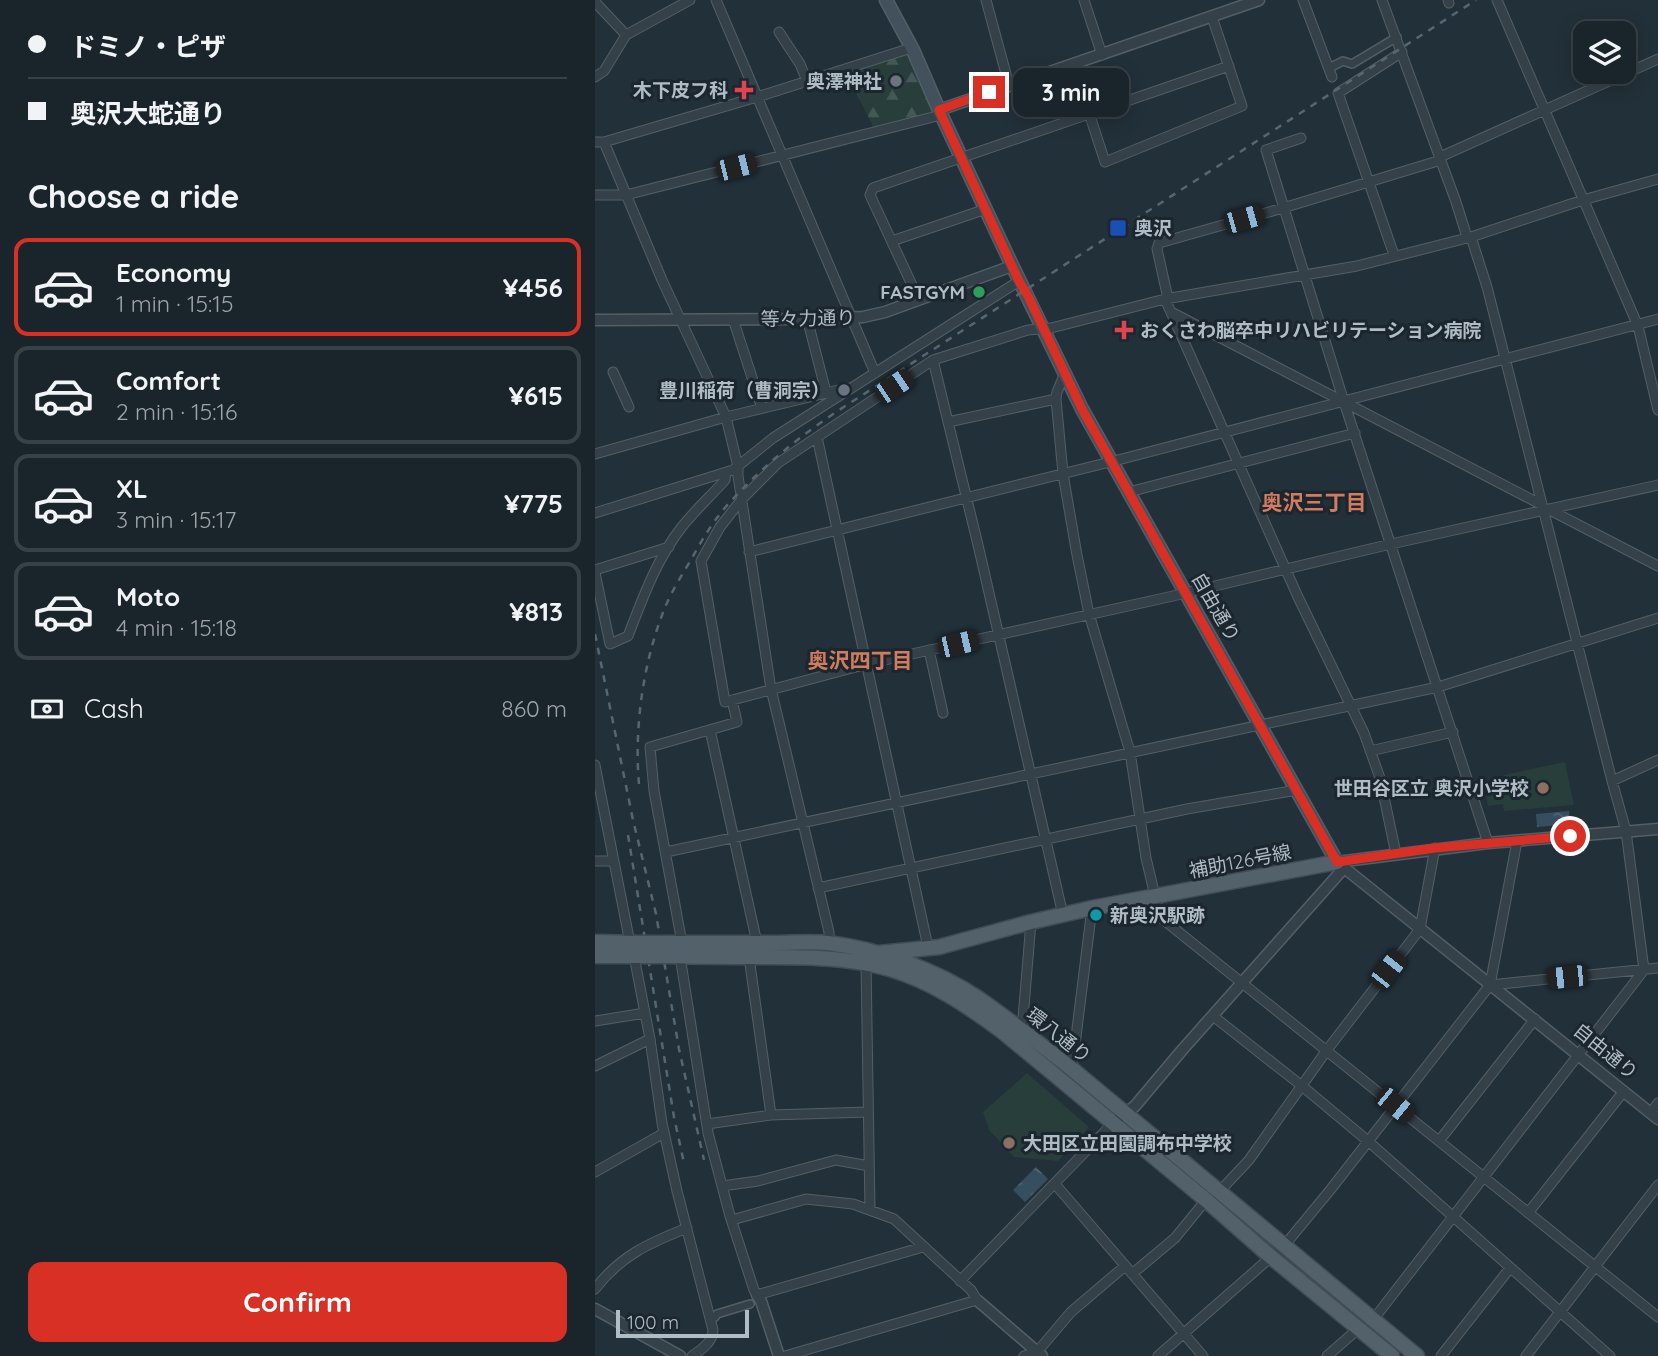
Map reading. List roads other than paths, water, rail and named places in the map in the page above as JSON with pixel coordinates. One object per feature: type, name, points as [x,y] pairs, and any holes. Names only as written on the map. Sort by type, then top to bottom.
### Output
[{"type":"main road","name":"自由通り","points":[[886,0],[1082,409],[1340,865]]},
{"type":"main road","name":"補助126号線","points":[[870,958],[939,947],[1092,908],[1340,865]]},
{"type":"main road","name":"環八通り","points":[[595,942],[637,949],[749,957],[870,958],[918,967],[954,984],[1022,1030],[1072,1069],[1417,1356]]},
{"type":"main road","name":"環八通り","points":[[675,950],[757,943],[829,943],[918,979],[954,998],[979,1014],[1113,1123],[1392,1356]]},
{"type":"main road","name":"環八通り","points":[[595,956],[637,949]]},
{"type":"street","points":[[595,78],[604,71],[625,35],[690,0]]},
{"type":"street","points":[[716,0],[875,373]]},
{"type":"street","points":[[986,0],[1009,85]]},
{"type":"street","points":[[1084,0],[1102,55]]},
{"type":"street","points":[[595,195],[626,195],[940,113],[1009,85],[1212,17],[1240,3],[1259,0]]},
{"type":"street","points":[[1303,0],[1330,73],[1343,61],[1352,64],[1397,37]]},
{"type":"street","points":[[1373,1320],[1644,970],[1626,831],[1487,287],[1382,0]]},
{"type":"street","points":[[1497,0],[1638,326],[1658,410]]},
{"type":"street","points":[[595,2],[625,35]]},
{"type":"street","points":[[1073,64],[1105,162],[1242,106],[1212,17]]},
{"type":"street","points":[[779,32],[800,64],[807,81]]},
{"type":"street","points":[[829,943],[829,932],[771,689],[738,467],[726,417],[600,142],[757,97],[911,48]]},
{"type":"street","points":[[1394,255],[1338,93],[1402,52]]},
{"type":"street","points":[[1396,854],[1380,778],[1370,751],[1165,299],[1167,294],[1157,249],[1159,243],[1370,182],[1441,158],[1658,59]]},
{"type":"street","points":[[919,300],[870,195],[873,188],[1229,66]]},
{"type":"street","points":[[1301,138],[1266,150],[1344,402],[1488,843]]},
{"type":"street","points":[[1658,179],[1469,237],[1357,265],[1165,299],[1051,328],[1020,332],[933,360],[778,463],[741,499],[720,527],[701,561],[725,702],[867,664],[1186,593],[1545,508],[1658,485]]},
{"type":"street","points":[[892,241],[986,209]]},
{"type":"street","name":"等々力通り","points":[[595,320],[852,318],[885,312],[1012,266]]},
{"type":"street","points":[[595,513],[738,467],[773,438],[1019,281]]},
{"type":"street","points":[[1171,312],[1658,566]]},
{"type":"street","points":[[807,318],[826,392]]},
{"type":"street","points":[[733,319],[762,408]]},
{"type":"street","points":[[750,552],[1112,462],[1658,319]]},
{"type":"street","points":[[933,360],[1063,915]]},
{"type":"street","points":[[613,372],[629,407]]},
{"type":"street","points":[[1065,373],[1056,400],[1063,474],[1075,544],[1089,614],[1130,752],[1140,819],[1160,917],[1658,1317]]},
{"type":"street","points":[[595,454],[726,417],[856,386]]},
{"type":"street","points":[[948,422],[1056,400]]},
{"type":"street","points":[[1129,492],[1355,433]]},
{"type":"street","points":[[817,437],[928,947]]},
{"type":"street","points":[[669,547],[595,572],[610,644],[628,636],[656,569],[669,547],[680,529],[725,480],[726,472]]},
{"type":"street","points":[[666,852],[1438,687],[1658,618]]},
{"type":"street","points":[[929,650],[943,713]]},
{"type":"street","points":[[732,700],[737,722],[650,747],[654,791],[666,852],[675,950],[706,1124],[754,1290],[753,1300]]},
{"type":"street","points":[[711,730],[757,943]]},
{"type":"street","points":[[1370,751],[1453,732]]},
{"type":"street","points":[[1612,781],[1658,760]]},
{"type":"street","points":[[595,765],[596,782],[613,861],[637,949],[664,1133],[713,1330],[712,1338],[696,1355]]},
{"type":"street","points":[[818,888],[1187,809],[1297,790]]},
{"type":"street","name":"補助126号線","points":[[1340,865],[1435,848],[1658,829]]},
{"type":"street","points":[[1284,1246],[1490,985],[1517,841]]},
{"type":"street","points":[[1219,1192],[1249,1160],[1327,1050],[1420,929],[1435,848]]},
{"type":"street","points":[[595,861],[613,861]]},
{"type":"street","points":[[960,1281],[1113,1123],[1135,1106],[1340,865]]},
{"type":"street","name":"自由通り","points":[[1340,865],[1654,1116]]},
{"type":"street","points":[[1072,1069],[1092,908]]},
{"type":"street","points":[[1022,1030],[1031,922]]},
{"type":"street","points":[[749,957],[771,1115]]},
{"type":"street","points":[[870,958],[870,1210]]},
{"type":"street","points":[[1490,985],[1658,968]]},
{"type":"street","points":[[595,1021],[645,1013]]},
{"type":"street","points":[[1213,1016],[1368,1141],[1610,1356]]},
{"type":"street","points":[[1439,1141],[1535,1019]]},
{"type":"street","points":[[595,1066],[650,1039]]},
{"type":"street","points":[[1528,1213],[1624,1091]]},
{"type":"street","points":[[1654,1116],[1658,1103]]},
{"type":"street","points":[[706,1124],[771,1115],[868,1112]]},
{"type":"street","points":[[595,1171],[664,1133]]},
{"type":"street","points":[[722,1186],[758,1181],[836,1160],[869,1166]]},
{"type":"street","points":[[1055,1184],[1203,1356]]},
{"type":"street","points":[[1526,1356],[1658,1185]]},
{"type":"street","points":[[732,1220],[806,1199],[853,1204],[894,1219],[971,1290],[977,1300],[1040,1354]]},
{"type":"street","points":[[1024,1356],[1040,1354],[1071,1312],[1175,1238],[1206,1200]]},
{"type":"street","points":[[595,1289],[611,1270],[636,1250],[687,1228]]},
{"type":"street","points":[[715,1317],[753,1300],[923,1247]]},
{"type":"street","points":[[1158,1356],[1271,1257]]},
{"type":"street","points":[[1441,1356],[1510,1268]]},
{"type":"street","points":[[753,1300],[761,1301],[779,1356]]},
{"type":"street","points":[[785,1356],[977,1300]]},
{"type":"street","points":[[595,1309],[680,1356]]},
{"type":"street","points":[[1327,1356],[1358,1329]]},
{"type":"water","points":[[1569,811],[1570,824],[1537,827],[1536,814]]},
{"type":"water","points":[[1036,1167],[1048,1179],[1025,1202],[1013,1190]]},
{"type":"railway","points":[[639,784],[638,741],[642,696],[651,652],[664,610],[715,521],[758,474],[802,436],[834,414],[1476,0]]},
{"type":"railway","points":[[595,634],[633,820],[656,914],[679,1049],[704,1160]]},
{"type":"railway","points":[[628,835],[674,1117],[684,1163]]},
{"type":"place","name":"奥澤神社","points":[[896,81]]},
{"type":"place","name":"木下皮フ科","points":[[744,90]]},
{"type":"place","name":"奥沢","points":[[1118,228]]},
{"type":"place","name":"FASTGYM","points":[[979,292]]},
{"type":"place","name":"おくさわ脳卒中リハビリテーション病院","points":[[1124,330]]},
{"type":"place","name":"豊川稲荷（曹洞宗）","points":[[844,390]]},
{"type":"place","name":"世田谷区立 奥沢小学校","points":[[1543,788]]},
{"type":"place","name":"新奥沢駅跡","points":[[1096,915]]},
{"type":"place","name":"大田区立田園調布中学校","points":[[1009,1143]]},
{"type":"district","name":"奥沢三丁目","points":[[1314,503]]},
{"type":"district","name":"奥沢四丁目","points":[[860,661]]}]
